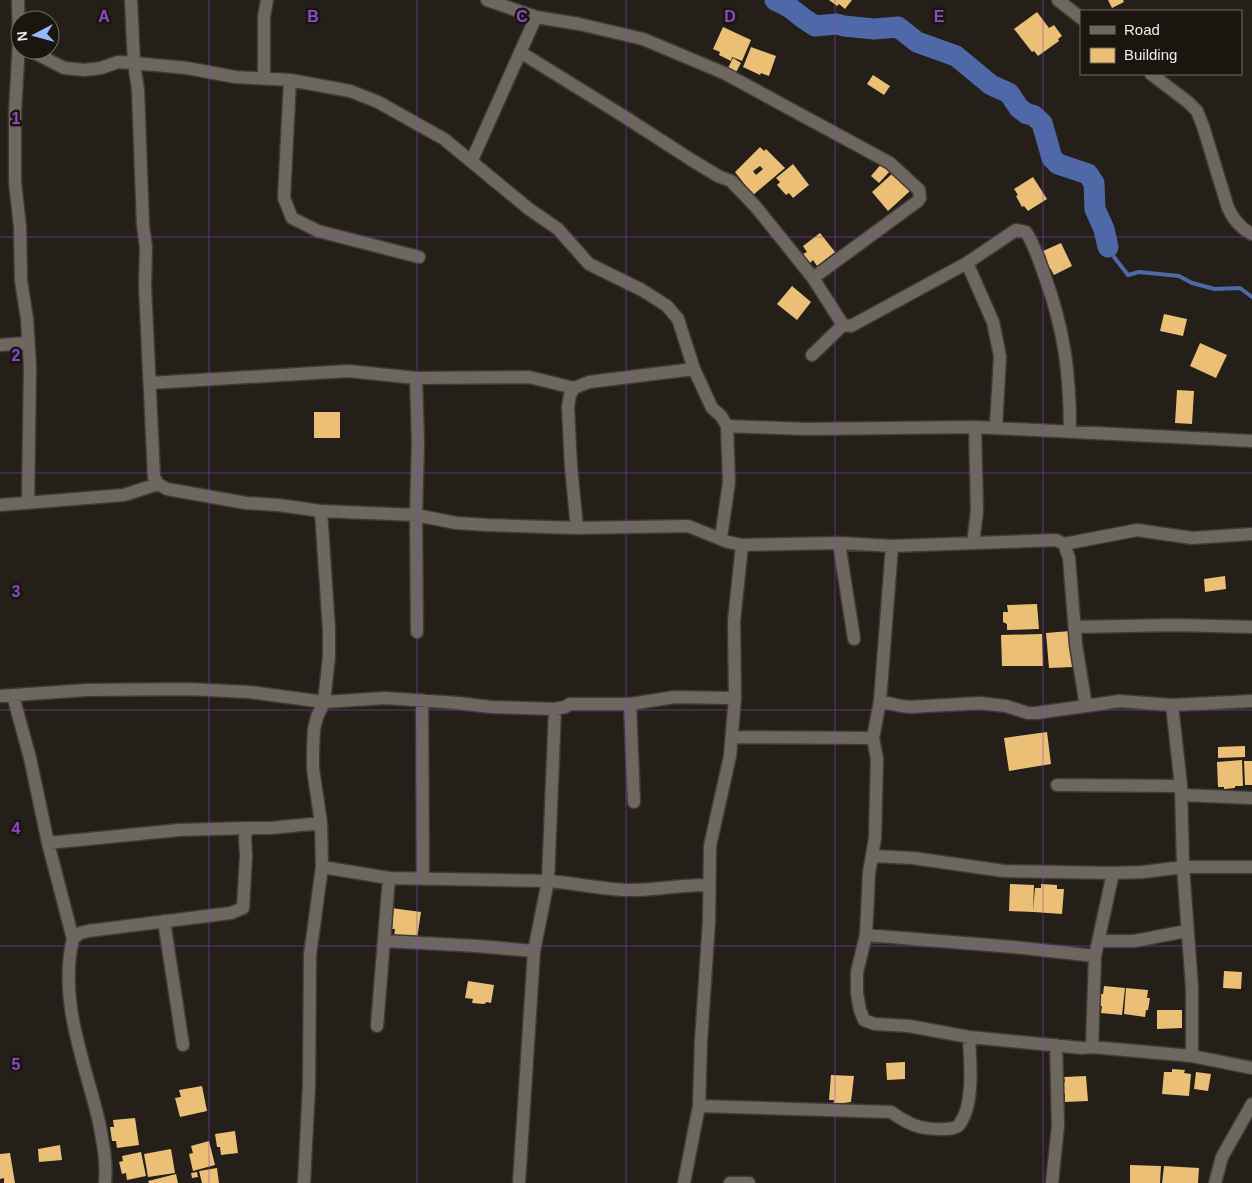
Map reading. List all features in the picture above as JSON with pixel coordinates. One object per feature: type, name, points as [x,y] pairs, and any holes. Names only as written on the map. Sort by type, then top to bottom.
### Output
[{"type":"street","points":[[131,0],[134,63],[138,90],[143,226],[146,248],[146,296],[154,477],[158,484],[167,489],[246,504],[278,505],[321,511],[416,515],[456,523],[577,528],[688,526],[742,545],[839,543],[892,546],[1056,540],[1064,544],[1137,530],[1192,538],[1252,534]]},
{"type":"street","points":[[264,78],[264,16],[267,0]]},
{"type":"street","points":[[487,0],[536,17],[580,24],[643,38],[724,74],[890,164],[918,190],[920,198],[918,201],[813,278]]},
{"type":"street","points":[[1058,0],[1080,17]]},
{"type":"street","points":[[472,160],[536,17]]},
{"type":"street","points":[[520,52],[690,160],[731,181],[756,207],[813,278],[843,326]]},
{"type":"street","points":[[18,60],[15,113],[15,182],[20,228],[30,384],[28,503]]},
{"type":"street","points":[[48,60],[64,68],[84,70],[100,68],[118,62],[134,63],[187,68],[235,77],[290,80],[350,91],[378,102],[444,139],[472,160],[529,209],[558,229],[589,264],[642,290],[667,306],[678,320],[694,368],[712,408],[721,416],[726,426],[729,482],[721,538]]},
{"type":"street","points":[[1152,75],[1188,102],[1197,112],[1228,208],[1233,219],[1252,234]]},
{"type":"street","points":[[290,80],[284,198],[292,218],[318,231],[419,258]]},
{"type":"street","points":[[812,356],[843,326],[851,326],[967,263],[1016,230],[1026,232],[1040,260],[1057,312],[1069,381],[1070,431]]},
{"type":"street","points":[[967,263],[993,322],[1000,356],[996,427]]},
{"type":"street","points":[[0,345],[27,343]]},
{"type":"street","points":[[150,383],[348,371],[416,378],[529,377],[574,388],[590,382],[694,368]]},
{"type":"street","points":[[416,378],[418,442],[416,515],[417,632]]},
{"type":"street","points":[[574,388],[570,395],[568,407],[577,528]]},
{"type":"street","points":[[726,426],[805,429],[996,427],[1252,441]]},
{"type":"street","points":[[973,543],[977,511],[975,427]]},
{"type":"street","points":[[0,505],[124,495],[158,484]]},
{"type":"street","points":[[304,1183],[310,1086],[310,954],[322,867],[321,823],[313,770],[312,749],[317,717],[324,702],[329,657],[321,511]]},
{"type":"street","points":[[839,543],[854,639]]},
{"type":"street","points":[[1064,544],[1069,558],[1075,627],[1086,706]]},
{"type":"street","points":[[684,1183],[699,1106],[701,1041],[709,922],[710,846],[730,756],[735,696],[734,621],[742,545]]},
{"type":"street","points":[[892,546],[880,701],[873,738],[877,759],[875,838],[869,873],[866,935],[857,972],[857,994],[864,1020],[875,1024],[909,1026],[969,1037],[1192,1056],[1252,1068]]},
{"type":"street","points":[[1075,627],[1175,625],[1252,627]]},
{"type":"street","points":[[105,1183],[105,1151],[71,1017],[68,973],[69,954],[73,939],[48,843],[30,758],[6,696],[87,690],[187,689],[249,692],[324,702],[385,698],[458,702],[491,707],[555,709],[566,707],[570,704],[630,704],[675,697],[728,698],[735,696]]},
{"type":"street","points":[[422,700],[423,878]]},
{"type":"street","points":[[880,701],[910,706],[979,703],[1006,706],[1028,713],[1119,701],[1172,705],[1252,701]]},
{"type":"street","points":[[630,704],[634,802]]},
{"type":"street","points":[[1172,705],[1182,791],[1183,867],[1192,988],[1192,1056]]},
{"type":"street","points":[[519,1183],[534,951],[548,881],[555,709]]},
{"type":"street","points":[[732,737],[873,738]]},
{"type":"street","points":[[1057,785],[1182,791],[1252,798]]},
{"type":"street","points":[[48,843],[178,830],[271,828],[321,823]]},
{"type":"street","points":[[73,939],[80,933],[88,931],[231,913],[243,908],[246,828]]},
{"type":"street","points":[[872,856],[913,858],[1004,871],[1113,873],[1183,867],[1252,867]]},
{"type":"street","points":[[322,867],[389,878],[548,881],[626,890],[709,885]]},
{"type":"street","points":[[1092,1047],[1095,956],[1113,873]]},
{"type":"street","points":[[377,1026],[389,878]]},
{"type":"street","points":[[164,921],[183,1045]]},
{"type":"street","points":[[1099,940],[1134,941],[1187,931]]},
{"type":"street","points":[[866,935],[1013,946],[1095,956]]},
{"type":"street","points":[[384,941],[534,951]]},
{"type":"street","points":[[699,1106],[890,1112],[916,1126],[951,1130],[959,1125],[967,1107],[970,1074],[969,1037]]},
{"type":"street","points":[[1052,1183],[1058,1126],[1056,1045]]},
{"type":"street","points":[[1215,1183],[1222,1157],[1252,1104]]},
{"type":"street","points":[[730,1183],[749,1183]]},
{"type":"building","points":[[829,0],[852,0],[845,9]]},
{"type":"building","points":[[1108,0],[1123,0],[1124,2],[1112,8]]},
{"type":"building","points":[[1037,12],[1049,28],[1054,25],[1062,36],[1058,39],[1059,41],[1038,56],[1034,51],[1032,52],[1014,29]]},
{"type":"building","points":[[723,27],[751,40],[742,61],[732,57],[731,61],[719,55],[720,52],[713,49]]},
{"type":"building","points":[[751,47],[776,56],[769,76],[761,73],[760,75],[743,67]]},
{"type":"building","points":[[733,58],[741,63],[735,74],[727,70]]},
{"type":"building","points":[[873,75],[890,86],[884,95],[867,84]]},
{"type":"building","points":[[760,147],[764,151],[766,149],[785,168],[753,195],[735,172]],"holes":[[[760,166],[763,169],[756,175],[753,171]]]},
{"type":"building","points":[[883,162],[891,170],[879,183],[871,176]]},
{"type":"building","points":[[793,164],[809,185],[793,198],[789,193],[786,195],[777,185],[780,182],[776,178]]},
{"type":"building","points":[[894,172],[910,191],[888,211],[872,192]]},
{"type":"building","points":[[1033,177],[1047,199],[1028,211],[1024,206],[1022,207],[1014,189]]},
{"type":"building","points":[[820,233],[835,252],[817,266],[813,260],[810,263],[803,254],[807,252],[803,246]]},
{"type":"building","points":[[1061,243],[1072,266],[1054,275],[1050,268],[1048,269],[1043,258],[1046,257],[1043,251]]},
{"type":"building","points":[[792,286],[811,302],[797,320],[777,304]]},
{"type":"building","points":[[1164,314],[1187,319],[1183,336],[1160,331]]},
{"type":"building","points":[[1200,343],[1227,355],[1216,378],[1190,366]]},
{"type":"building","points":[[1177,390],[1194,391],[1192,424],[1175,423]]},
{"type":"building","points":[[314,412],[340,412],[340,438],[314,438]]},
{"type":"building","points":[[1225,576],[1226,589],[1205,592],[1204,579]]},
{"type":"building","points":[[1037,604],[1039,629],[1007,630],[1007,624],[1003,622],[1003,612],[1008,612],[1007,605]]},
{"type":"building","points":[[1070,631],[1073,667],[1049,668],[1046,633]]},
{"type":"building","points":[[1042,634],[1043,666],[1002,666],[1001,635]]},
{"type":"building","points":[[1047,732],[1051,764],[1009,771],[1004,738]]},
{"type":"building","points":[[1245,746],[1245,757],[1218,758],[1218,747]]},
{"type":"building","points":[[1242,760],[1243,786],[1224,789],[1224,787],[1218,787],[1217,762]]},
{"type":"building","points":[[1244,761],[1252,761],[1252,785],[1245,785]]},
{"type":"building","points":[[1010,884],[1034,885],[1033,912],[1009,911]]},
{"type":"building","points":[[1041,884],[1057,885],[1057,889],[1064,889],[1062,914],[1033,912],[1035,888],[1041,888]]},
{"type":"building","points":[[391,908],[421,912],[417,939],[394,936],[395,929],[392,929]]},
{"type":"building","points":[[1224,971],[1242,972],[1241,989],[1223,988]]},
{"type":"building","points":[[468,981],[494,985],[491,1003],[472,1003],[473,999],[465,998]]},
{"type":"building","points":[[1104,986],[1125,988],[1122,1015],[1101,1013],[1102,1006],[1099,1006],[1100,994],[1103,994]]},
{"type":"building","points":[[1126,988],[1148,990],[1147,998],[1150,998],[1145,1017],[1124,1014]]},
{"type":"building","points":[[1157,1010],[1182,1010],[1182,1028],[1157,1029]]},
{"type":"building","points":[[905,1062],[905,1079],[887,1080],[886,1063]]},
{"type":"building","points":[[1172,1069],[1185,1070],[1184,1073],[1191,1074],[1189,1096],[1162,1094],[1164,1072],[1172,1072]]},
{"type":"building","points":[[1196,1072],[1211,1074],[1208,1091],[1194,1089]]},
{"type":"building","points":[[831,1075],[854,1076],[851,1102],[843,1103],[841,1107],[833,1105],[834,1100],[829,1100]]},
{"type":"building","points":[[1086,1076],[1088,1101],[1065,1102],[1065,1094],[1061,1094],[1060,1083],[1065,1082],[1064,1077]]},
{"type":"building","points":[[202,1086],[207,1111],[180,1117],[175,1098],[181,1097],[179,1090]]},
{"type":"building","points":[[135,1118],[139,1145],[117,1148],[116,1141],[112,1141],[110,1127],[114,1127],[113,1120]]},
{"type":"building","points":[[235,1131],[238,1153],[221,1155],[220,1147],[217,1147],[215,1134]]},
{"type":"building","points":[[209,1141],[215,1165],[193,1171],[189,1154],[193,1153],[191,1146]]},
{"type":"building","points":[[60,1145],[62,1160],[39,1162],[38,1149]]},
{"type":"building","points":[[171,1149],[175,1173],[148,1177],[144,1154]]},
{"type":"building","points":[[141,1152],[146,1176],[127,1180],[126,1173],[122,1174],[119,1162],[123,1161],[122,1156]]},
{"type":"building","points":[[10,1153],[15,1183],[4,1183],[4,1178],[0,1179],[0,1154]]},
{"type":"building","points":[[1130,1165],[1161,1166],[1160,1183],[1130,1183]]},
{"type":"building","points":[[1164,1166],[1199,1168],[1198,1183],[1162,1183]]},
{"type":"building","points":[[217,1168],[219,1183],[202,1183],[199,1171]]},
{"type":"building","points":[[197,1172],[198,1177],[192,1178],[191,1173]]},
{"type":"building","points":[[176,1174],[178,1183],[149,1183],[148,1181]]},
{"type":"waterway","points":[[775,0],[789,7],[815,26],[837,24],[874,29],[898,27],[917,42],[956,56],[991,85],[1009,93],[1019,108],[1027,114],[1033,115],[1042,123],[1052,158],[1058,164],[1088,174],[1094,183],[1095,209],[1104,229],[1108,247]]},
{"type":"waterway","points":[[1108,247],[1128,275],[1139,272],[1179,276],[1192,283],[1215,289],[1240,288],[1252,297]]}]
